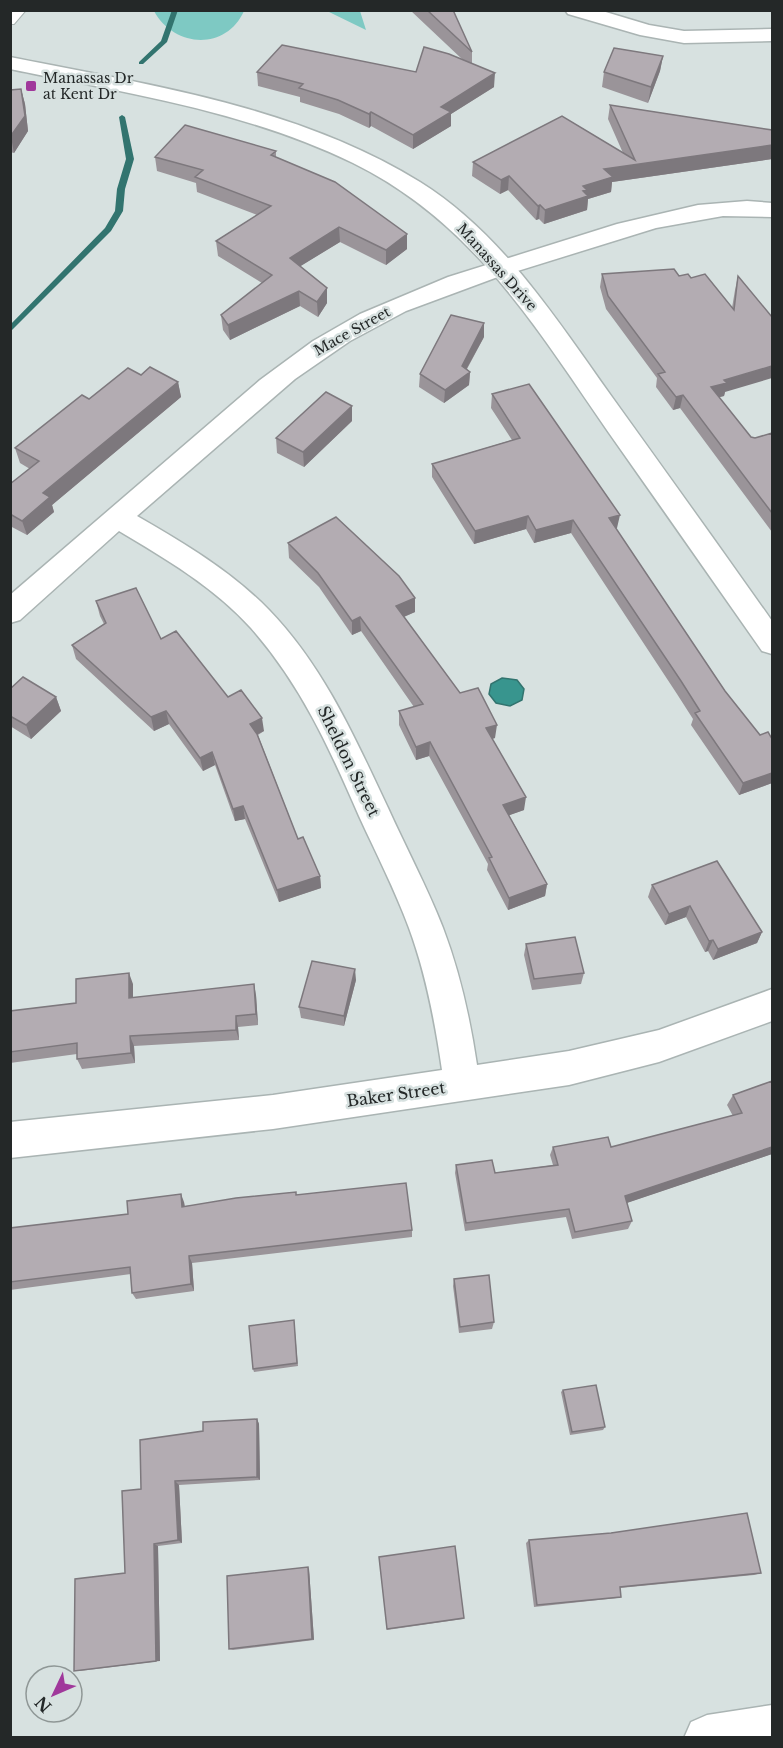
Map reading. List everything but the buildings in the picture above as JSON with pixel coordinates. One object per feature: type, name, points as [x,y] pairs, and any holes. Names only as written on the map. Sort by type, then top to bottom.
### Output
[{"type":"street","points":[[575,10],[637,29],[684,37],[761,30]]},
{"type":"street","name":"Manassas Drive","points":[[10,63],[205,105],[270,123],[317,140],[394,177],[428,199],[460,224],[502,268],[541,316],[772,644]]},
{"type":"street","name":"Mace Street","points":[[10,612],[275,381],[316,351],[387,310],[444,287],[628,229],[707,211],[731,208],[772,210]]},
{"type":"street","name":"Sheldon Street","points":[[117,517],[184,556],[236,595],[261,620],[304,674],[334,725],[426,928],[451,1010],[462,1085]]},
{"type":"street","name":"Baker Street","points":[[10,1140],[273,1112],[569,1068],[659,1046],[772,1005]]},
{"type":"street","points":[[707,1737],[772,1728]]},
{"type":"lane","points":[[10,21],[20,10]]},
{"type":"shaded area","points":[[154,11],[244,11],[236,24],[225,33],[200,40],[187,38],[174,32]]},
{"type":"shaded area","points":[[327,11],[360,11],[366,30]]},
{"type":"shaded area","points":[[502,678],[517,680],[524,689],[522,700],[510,706],[496,703],[489,694],[491,684]]},
{"type":"waterway","points":[[141,63],[164,42],[175,10]]},
{"type":"waterway","points":[[10,330],[108,229],[119,211],[121,189],[130,159],[122,117]]},
{"type":"place","name":"Manassas Dr at Kent Dr","points":[[31,86]]}]
